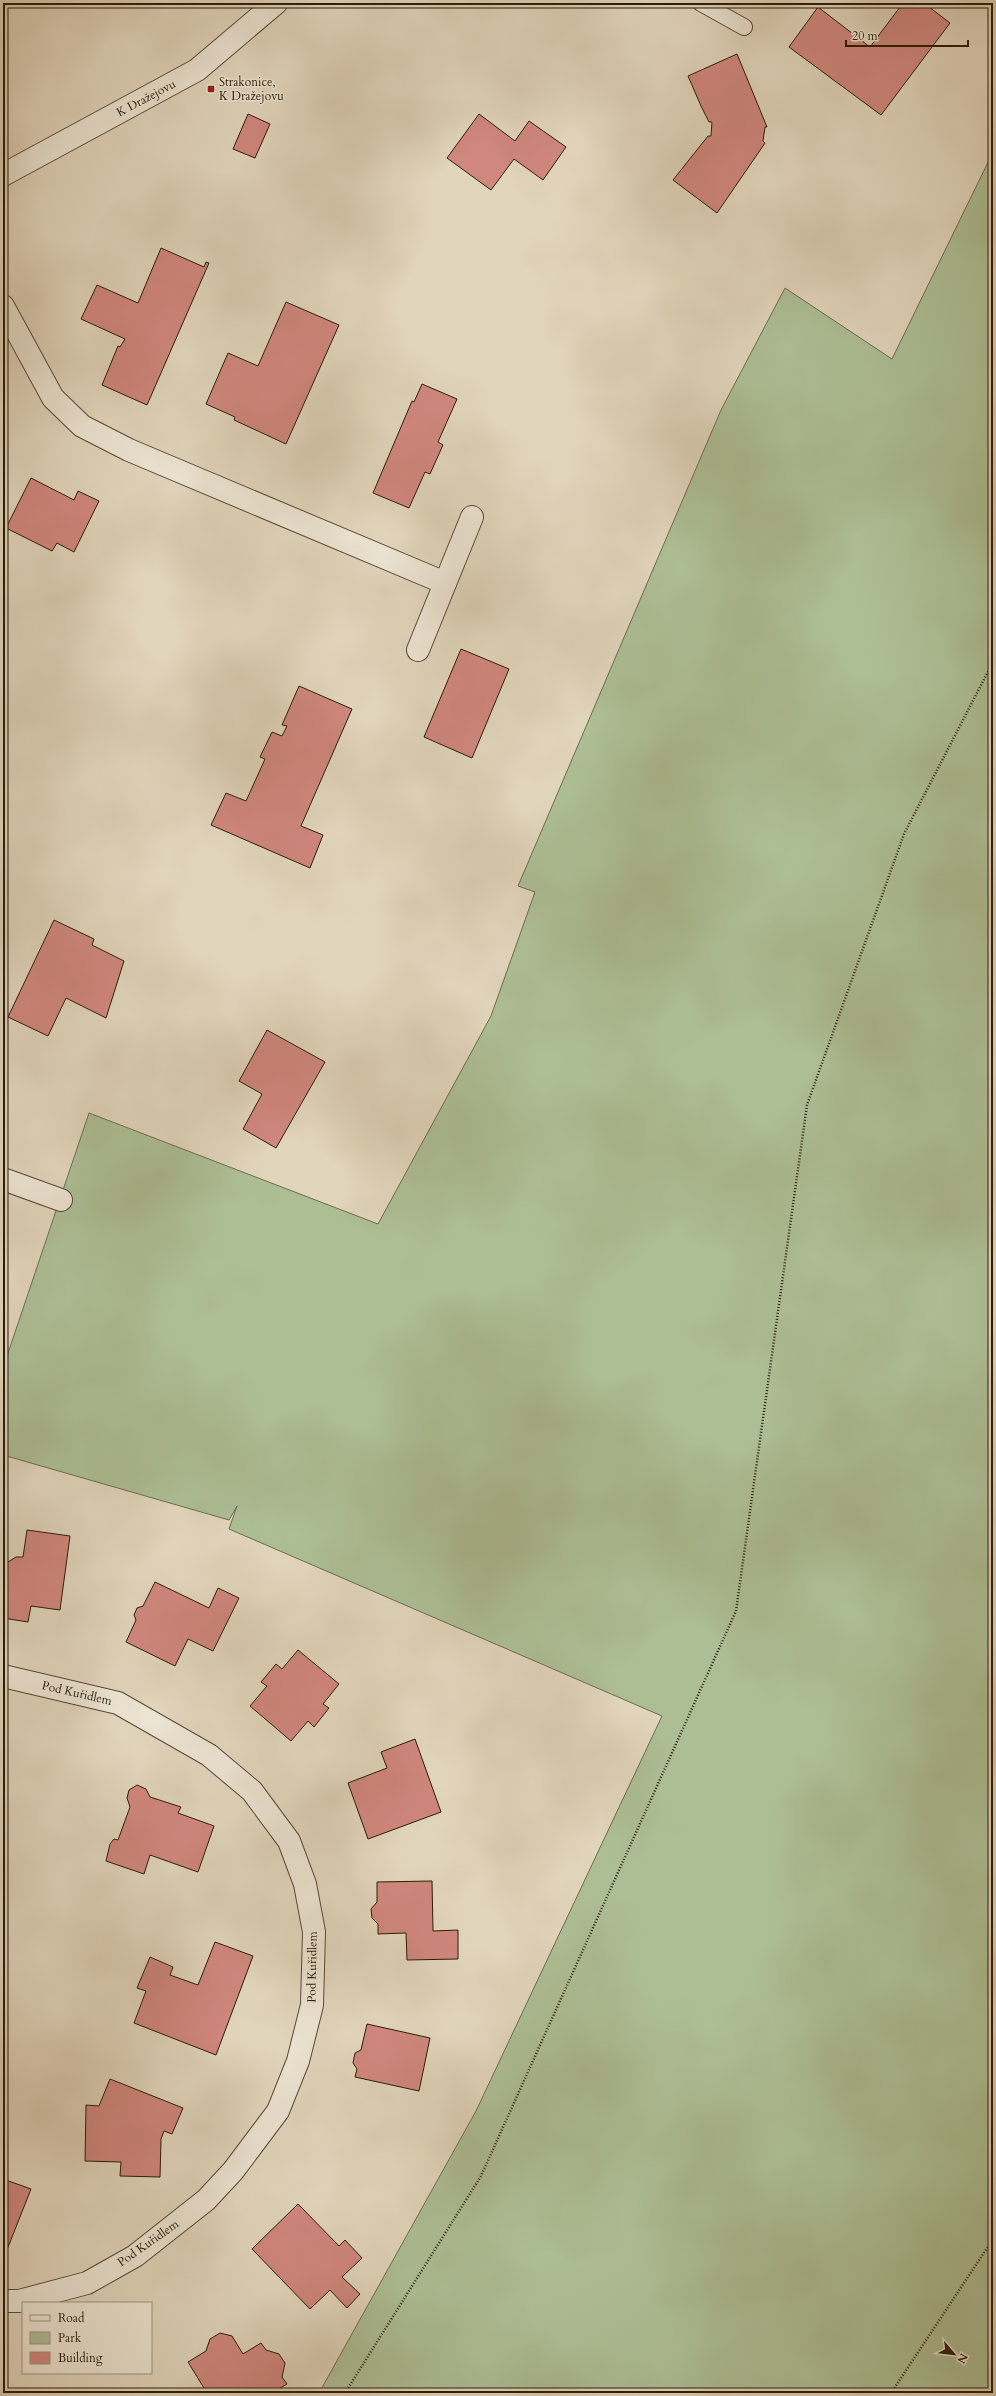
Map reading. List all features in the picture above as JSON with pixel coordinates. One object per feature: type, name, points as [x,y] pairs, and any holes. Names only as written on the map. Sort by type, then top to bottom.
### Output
[{"type":"street","name":"K Dražejovu","points":[[3,175],[197,70],[276,3]]},
{"type":"street","points":[[3,306],[53,398],[82,426],[136,453],[445,583]]},
{"type":"street","points":[[418,650],[472,517]]},
{"type":"street","points":[[3,1179],[61,1200]]},
{"type":"street","name":"Pod Kuřidlem","points":[[3,1676],[118,1703],[209,1755],[252,1791],[288,1841],[305,1884],[314,1932],[312,2005],[298,2062],[278,2111],[233,2171],[206,2200],[135,2256],[87,2282],[19,2301],[3,2301]]},
{"type":"lane","points":[[701,3],[744,27]]},
{"type":"path","points":[[345,2393],[482,2176],[736,1611],[807,1105],[904,834],[993,662]]},
{"type":"path","points":[[891,2393],[993,2239]]},
{"type":"green space","points":[[993,152],[993,2393],[319,2393],[476,2111],[662,1716],[229,1529],[237,1506],[229,1520],[3,1455],[3,1368],[89,1113],[378,1224],[491,1016],[535,892],[518,886],[721,410],[785,288],[892,359]]},
{"type":"building","points":[[903,3],[924,3],[950,23],[881,115],[789,47],[818,7],[870,47]]},
{"type":"building","points":[[737,54],[767,127],[765,127],[763,141],[765,143],[717,213],[673,180],[708,136],[711,136],[712,122],[709,122],[688,76]]},
{"type":"building","points":[[248,114],[270,124],[255,158],[233,149]]},
{"type":"building","points":[[479,114],[515,141],[529,121],[566,147],[543,180],[514,159],[491,190],[447,158]]},
{"type":"building","points":[[161,248],[204,267],[206,262],[209,263],[147,405],[102,385],[118,346],[120,347],[125,339],[81,319],[97,285],[138,303]]},
{"type":"building","points":[[286,302],[339,325],[286,444],[234,420],[235,417],[206,404],[228,353],[258,366]]},
{"type":"building","points":[[422,384],[457,399],[438,442],[443,445],[430,474],[425,472],[409,508],[373,493],[412,401],[414,402]]},
{"type":"building","points":[[31,478],[74,500],[78,491],[99,501],[74,552],[57,543],[52,551],[6,528]]},
{"type":"building","points":[[461,649],[509,669],[472,758],[424,737]]},
{"type":"building","points":[[299,686],[352,709],[301,826],[323,835],[310,868],[211,825],[226,793],[246,801],[265,759],[260,757],[272,732],[282,736],[287,726],[282,725]]},
{"type":"building","points":[[54,920],[94,939],[92,945],[124,961],[106,1018],[66,998],[48,1036],[8,1017]]},
{"type":"building","points":[[267,1030],[325,1062],[276,1148],[243,1129],[262,1094],[239,1081]]},
{"type":"building","points":[[27,1530],[70,1536],[60,1610],[31,1606],[28,1622],[3,1618],[3,1565],[16,1557],[23,1557]]},
{"type":"building","points":[[155,1582],[209,1608],[218,1588],[239,1598],[213,1651],[188,1639],[175,1666],[126,1642],[136,1620],[134,1615],[137,1608],[143,1606]]},
{"type":"building","points":[[298,1650],[339,1684],[323,1704],[329,1708],[314,1727],[308,1721],[291,1741],[250,1706],[267,1686],[261,1682],[276,1664],[282,1669]]},
{"type":"building","points":[[415,1739],[441,1812],[368,1839],[348,1783],[387,1768],[381,1752]]},
{"type":"building","points":[[137,1785],[146,1789],[150,1797],[181,1807],[178,1813],[214,1826],[198,1872],[150,1855],[144,1874],[106,1861],[110,1844],[114,1839],[118,1840],[130,1807],[127,1798],[129,1790]]},
{"type":"building","points":[[432,1881],[433,1931],[458,1930],[458,1959],[407,1960],[406,1933],[378,1934],[378,1924],[372,1918],[371,1909],[377,1902],[377,1882]]},
{"type":"building","points":[[215,1942],[253,1956],[216,2055],[134,2023],[146,1991],[137,1988],[150,1957],[173,1967],[170,1975],[198,1985]]},
{"type":"building","points":[[367,2024],[430,2038],[419,2091],[355,2077],[357,2069],[353,2063],[355,2053],[361,2050]]},
{"type":"building","points":[[110,2079],[183,2108],[172,2134],[164,2131],[161,2139],[160,2177],[120,2176],[121,2162],[85,2161],[86,2105],[99,2106]]},
{"type":"building","points":[[3,2179],[31,2189],[3,2260]]},
{"type":"building","points":[[298,2204],[339,2246],[345,2240],[362,2258],[342,2277],[360,2294],[347,2308],[330,2290],[310,2309],[252,2249]]},
{"type":"building","points":[[220,2333],[232,2336],[243,2354],[261,2343],[266,2350],[279,2354],[285,2363],[282,2377],[287,2384],[272,2393],[207,2393],[188,2362],[206,2351],[210,2339]]},
{"type":"place","name":"Strakonice, K Dražejovu","points":[[211,89]]}]
